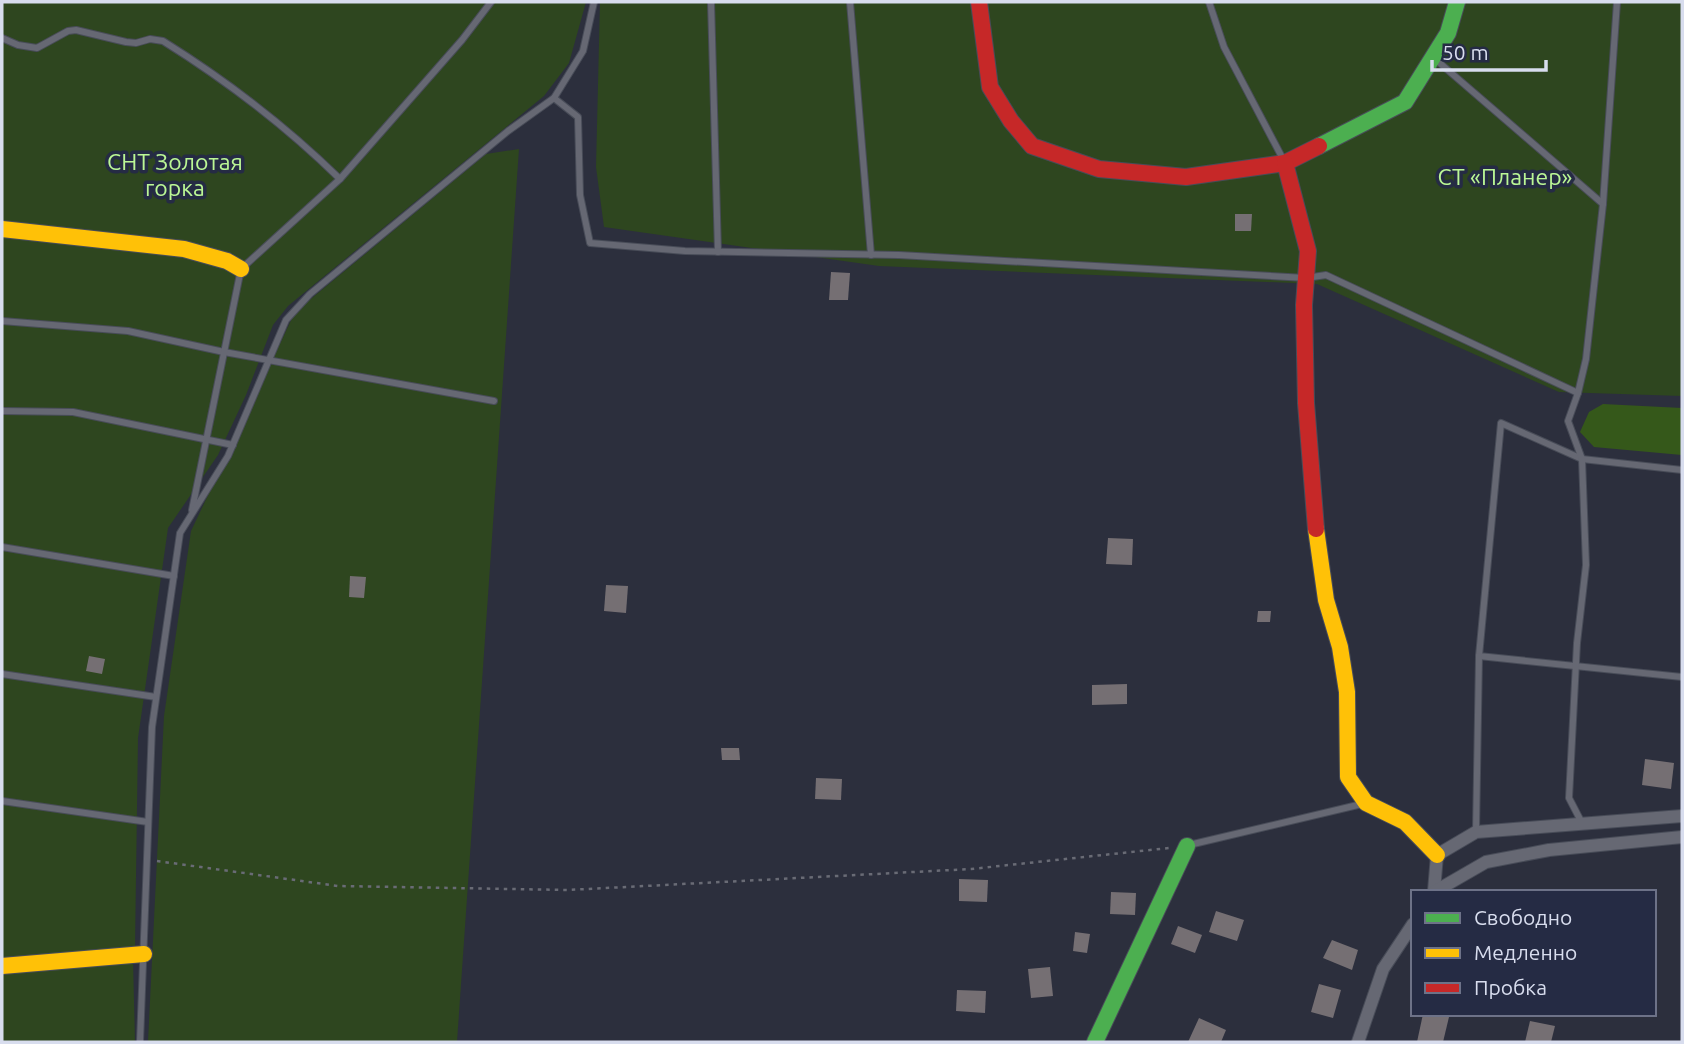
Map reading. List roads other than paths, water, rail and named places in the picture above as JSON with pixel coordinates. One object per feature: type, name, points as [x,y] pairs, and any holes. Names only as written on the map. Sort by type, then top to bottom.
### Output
[{"type":"street","points":[[979,2],[990,86],[1011,121],[1032,146],[1099,169],[1186,177],[1285,163],[1405,102],[1448,33],[1457,2]]},
{"type":"street","points":[[1285,163],[1308,251],[1304,305],[1306,403],[1319,560],[1326,600],[1340,647],[1347,692],[1348,778],[1366,803],[1405,822],[1437,855],[1434,890]]},
{"type":"street","points":[[2,229],[184,249],[227,261],[241,269]]},
{"type":"street","points":[[1437,855],[1476,832],[1682,816]]},
{"type":"street","points":[[1436,890],[1486,862],[1549,850],[1682,836]]},
{"type":"street","points":[[1095,1042],[1187,846]]},
{"type":"street","points":[[1358,1042],[1383,969],[1411,927]]},
{"type":"street","points":[[2,966],[144,954]]},
{"type":"lane","points":[[191,515],[241,269],[340,179],[462,40],[491,2]]},
{"type":"lane","points":[[140,1042],[152,727],[180,533],[233,445],[286,320],[310,294],[508,131],[554,98],[583,51],[594,2]]},
{"type":"lane","points":[[711,2],[718,253]]},
{"type":"lane","points":[[850,2],[871,256]]},
{"type":"lane","points":[[1209,2],[1224,47],[1285,163]]},
{"type":"lane","points":[[1583,825],[1569,798],[1576,667],[1586,565],[1582,459],[1568,421],[1586,359],[1603,204],[1617,2]]},
{"type":"lane","points":[[2,38],[31,48],[45,44],[68,30],[126,42],[136,43],[150,39],[163,41],[250,99],[299,139],[340,179]]},
{"type":"lane","points":[[1433,57],[1603,204]]},
{"type":"lane","points":[[554,98],[578,117],[580,195],[590,243],[718,253],[871,256],[1306,278],[1326,275],[1578,393]]},
{"type":"lane","points":[[2,321],[128,331],[223,352],[494,401]]},
{"type":"lane","points":[[2,411],[73,412],[233,445]]},
{"type":"lane","points":[[1476,832],[1479,656],[1501,423],[1582,459],[1682,470]]},
{"type":"lane","points":[[2,547],[174,576]]},
{"type":"lane","points":[[1479,656],[1682,677]]},
{"type":"lane","points":[[2,674],[156,696]]},
{"type":"lane","points":[[2,801],[148,822]]},
{"type":"lane","points":[[1187,846],[1366,803]]},
{"type":"park label","name":"СНТ Золотая горка","points":[[175,175]]},
{"type":"park label","name":"СТ «Планер»","points":[[1505,177]]}]
